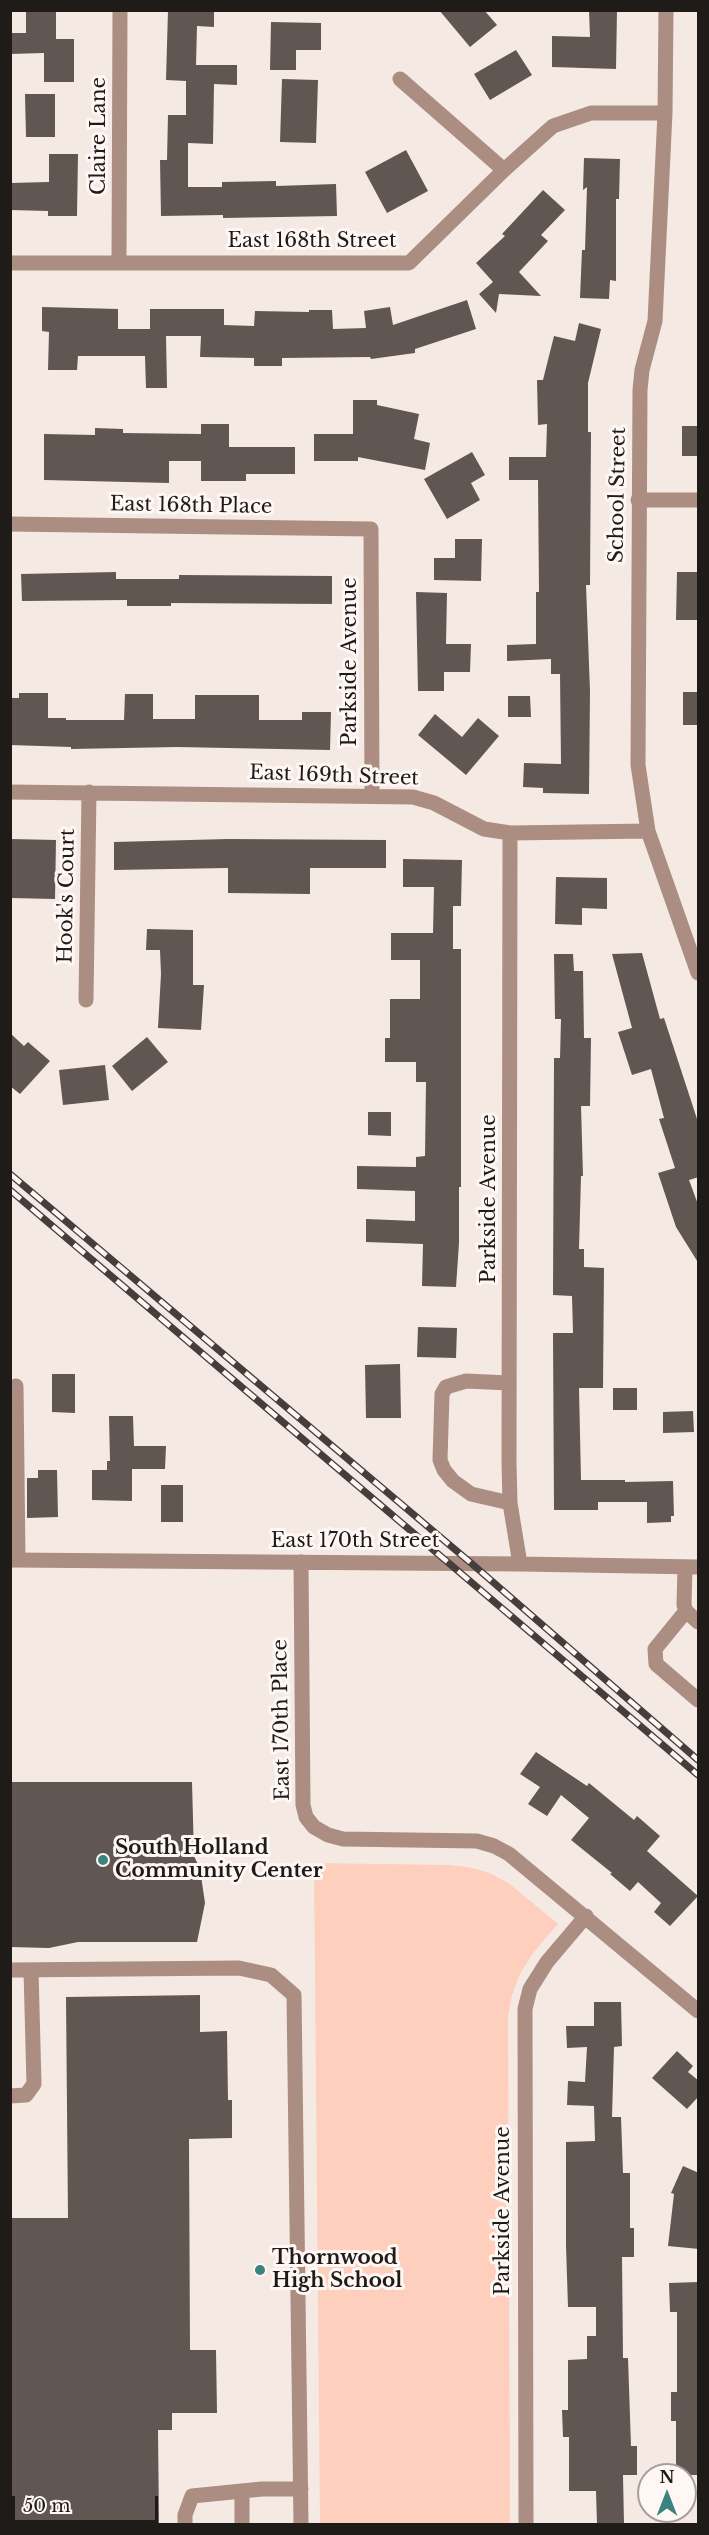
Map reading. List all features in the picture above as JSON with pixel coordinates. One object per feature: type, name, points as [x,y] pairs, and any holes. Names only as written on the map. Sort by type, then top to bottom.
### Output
[{"type":"street","name":"Claire Lane","points":[[119,261],[120,10]]},
{"type":"street","name":"School Street","points":[[666,10],[665,113],[655,321],[642,370],[640,390],[638,765],[648,831],[699,973]]},
{"type":"street","points":[[400,79],[504,170]]},
{"type":"street","name":"East 168th Street","points":[[10,263],[119,261],[409,263],[504,170],[553,126],[591,113],[665,113]]},
{"type":"street","points":[[638,500],[699,500]]},
{"type":"street","name":"East 168th Place","points":[[10,524],[371,529]]},
{"type":"street","name":"Parkside Avenue","points":[[371,529],[372,795]]},
{"type":"street","name":"East 169th Street","points":[[10,792],[413,797],[434,802],[484,829],[510,833],[648,831]]},
{"type":"street","name":"Hook's Court","points":[[86,1000],[90,792]]},
{"type":"street","name":"Parkside Avenue","points":[[510,833],[510,1503],[520,1564]]},
{"type":"street","points":[[509,1383],[466,1381],[446,1387],[442,1394],[440,1460],[444,1470],[453,1481],[471,1494],[510,1503]]},
{"type":"street","points":[[14,1560],[16,1386]]},
{"type":"street","name":"East 170th Street","points":[[14,1560],[692,1567]]},
{"type":"street","name":"East 170th Place","points":[[301,1562],[303,1805],[306,1817],[314,1827],[328,1835],[343,1839],[477,1841],[494,1846],[509,1854],[699,2011]]},
{"type":"street","points":[[692,1567],[686,1611],[655,1650],[656,1664],[699,1700]]},
{"type":"street","points":[[686,1611],[699,1622]]},
{"type":"street","name":"Parkside Avenue","points":[[526,2524],[525,2009],[530,1989],[547,1962],[586,1916]]},
{"type":"street","points":[[10,1970],[239,1968],[271,1975],[294,1995],[301,2524]]},
{"type":"street","points":[[10,2096],[26,2095],[34,2084],[32,1970]]},
{"type":"street","points":[[185,2524],[185,2516],[192,2496],[301,2489]]},
{"type":"street","points":[[242,2491],[242,2524]]},
{"type":"shaded area","points":[[314,1863],[449,1865],[473,1868],[490,1873],[510,1884],[558,1924],[533,1953],[520,1974],[512,1995],[508,2016],[510,2524],[320,2524]]},
{"type":"building","points":[[26,10],[56,10],[56,39],[74,39],[74,82],[44,82],[44,53],[10,54],[10,33],[26,33]]},
{"type":"building","points":[[168,10],[214,10],[214,27],[197,26],[196,65],[237,65],[237,85],[214,84],[213,144],[188,143],[188,187],[222,187],[222,182],[276,181],[276,186],[336,184],[337,216],[223,218],[223,215],[161,216],[160,160],[167,160],[168,115],[186,115],[186,81],[166,80]]},
{"type":"building","points":[[439,10],[484,10],[497,25],[470,47]]},
{"type":"building","points":[[589,10],[617,10],[616,69],[552,67],[552,36],[590,37]]},
{"type":"building","points":[[271,22],[321,23],[321,50],[296,50],[296,70],[270,70]]},
{"type":"building","points":[[516,50],[532,75],[490,100],[474,74]]},
{"type":"building","points":[[282,79],[318,80],[316,143],[280,142]]},
{"type":"building","points":[[25,94],[55,94],[55,137],[26,137]]},
{"type":"building","points":[[406,150],[428,191],[387,213],[365,172]]},
{"type":"building","points":[[49,154],[78,154],[77,216],[48,216],[48,211],[10,210],[10,183],[49,182]]},
{"type":"building","points":[[584,158],[620,159],[619,199],[616,199],[616,281],[610,280],[609,299],[580,298],[582,250],[585,250],[587,187],[583,190]]},
{"type":"building","points":[[543,190],[565,210],[541,235],[548,241],[519,272],[541,296],[499,294],[496,313],[479,294],[493,282],[476,263],[505,236],[502,234]]},
{"type":"building","points":[[467,300],[476,329],[415,349],[415,353],[371,359],[370,357],[282,358],[282,366],[254,366],[254,358],[200,357],[201,336],[166,336],[167,388],[146,388],[145,356],[78,356],[77,370],[48,370],[49,332],[42,331],[42,307],[118,309],[118,329],[150,329],[150,309],[224,309],[224,325],[254,326],[255,311],[332,310],[333,329],[366,328],[364,311],[390,307],[393,325]]},
{"type":"building","points":[[579,323],[601,329],[588,383],[588,432],[591,432],[590,585],[586,585],[590,691],[589,794],[543,793],[543,788],[523,787],[524,763],[561,764],[560,674],[551,674],[551,659],[507,661],[507,645],[536,644],[536,592],[539,592],[538,480],[509,480],[509,457],[546,457],[547,424],[538,425],[537,380],[543,380],[554,336],[575,341]]},
{"type":"building","points":[[353,400],[377,400],[377,405],[419,414],[414,439],[430,443],[425,470],[358,457],[358,461],[314,461],[314,434],[353,434]]},
{"type":"building","points":[[201,424],[229,424],[229,447],[295,447],[295,474],[246,474],[246,481],[201,481],[201,461],[169,461],[169,483],[44,480],[44,434],[95,435],[95,428],[123,429],[123,433],[201,434]]},
{"type":"building","points":[[682,426],[699,426],[699,456],[682,456]]},
{"type":"building","points":[[472,452],[485,475],[471,483],[480,500],[447,519],[424,479]]},
{"type":"building","points":[[455,539],[482,539],[481,581],[434,580],[434,558],[455,558]]},
{"type":"building","points":[[116,572],[116,579],[179,579],[179,575],[332,576],[332,604],[171,603],[171,606],[127,606],[127,600],[22,601],[21,574]]},
{"type":"building","points":[[677,572],[699,572],[699,620],[676,620]]},
{"type":"building","points":[[416,592],[447,593],[446,644],[471,644],[470,672],[444,672],[444,691],[418,691]]},
{"type":"building","points":[[683,692],[699,692],[699,725],[683,725]]},
{"type":"building","points":[[19,693],[48,693],[48,718],[66,718],[66,720],[124,720],[125,694],[153,694],[153,719],[195,719],[195,695],[259,695],[259,720],[302,720],[302,712],[331,712],[330,750],[177,747],[71,749],[71,747],[10,745],[10,698],[19,698]]},
{"type":"building","points":[[508,696],[530,696],[531,717],[508,717]]},
{"type":"building","points":[[435,714],[462,737],[478,718],[499,736],[466,775],[418,735]]},
{"type":"building","points":[[10,839],[56,840],[55,899],[10,898]]},
{"type":"building","points":[[228,839],[386,840],[386,868],[310,868],[310,894],[228,893],[228,868],[114,870],[114,842]]},
{"type":"building","points":[[403,859],[462,860],[461,906],[453,906],[453,949],[461,949],[461,1187],[459,1187],[456,1287],[422,1286],[423,1244],[366,1242],[366,1219],[415,1221],[415,1191],[357,1189],[357,1166],[416,1167],[416,1157],[425,1156],[426,1082],[416,1082],[416,1062],[385,1062],[385,1038],[390,1038],[390,999],[420,999],[420,960],[391,960],[391,933],[433,933],[434,887],[403,887]]},
{"type":"building","points":[[556,877],[607,878],[607,909],[582,908],[582,925],[555,924]]},
{"type":"building","points":[[147,929],[193,930],[193,985],[204,985],[201,1030],[158,1028],[160,950],[146,950]]},
{"type":"building","points":[[642,953],[660,1019],[664,1018],[699,1125],[699,1177],[689,1180],[699,1207],[699,1264],[676,1227],[658,1173],[675,1168],[659,1119],[664,1118],[651,1069],[632,1075],[618,1032],[632,1028],[612,954]]},
{"type":"building","points":[[554,954],[573,954],[574,971],[583,971],[584,1038],[591,1038],[590,1106],[581,1106],[583,1176],[581,1176],[579,1249],[584,1249],[584,1267],[604,1268],[603,1388],[579,1388],[581,1480],[673,1481],[674,1516],[671,1516],[671,1522],[647,1523],[647,1502],[598,1502],[598,1510],[554,1510],[553,1333],[573,1333],[572,1296],[553,1295],[554,1058],[560,1058],[561,1019],[555,1019]]},
{"type":"building","points":[[10,1033],[24,1046],[28,1042],[50,1061],[20,1094],[10,1086]]},
{"type":"building","points":[[147,1037],[168,1062],[132,1091],[112,1066]]},
{"type":"building","points":[[105,1065],[109,1100],[63,1105],[59,1070]]},
{"type":"building","points":[[368,1112],[391,1112],[391,1136],[368,1135]]},
{"type":"building","points":[[418,1327],[457,1328],[456,1358],[417,1357]]},
{"type":"building","points":[[400,1364],[401,1418],[366,1418],[365,1365]]},
{"type":"building","points":[[52,1374],[75,1374],[75,1413],[52,1412]]},
{"type":"building","points":[[613,1388],[637,1388],[637,1410],[613,1410]]},
{"type":"building","points":[[693,1411],[694,1432],[663,1433],[663,1412]]},
{"type":"building","points":[[109,1416],[133,1416],[134,1446],[166,1446],[165,1469],[132,1469],[132,1501],[92,1500],[92,1470],[107,1470],[107,1461],[110,1461]]},
{"type":"building","points":[[38,1470],[57,1470],[58,1517],[27,1518],[27,1478],[38,1478]]},
{"type":"building","points":[[161,1485],[183,1485],[183,1522],[161,1522]]},
{"type":"building","points":[[536,1752],[587,1786],[589,1783],[634,1820],[637,1816],[660,1836],[647,1851],[698,1896],[670,1926],[654,1912],[661,1903],[638,1882],[630,1891],[610,1874],[612,1873],[571,1840],[589,1818],[561,1795],[547,1816],[528,1804],[540,1787],[520,1774]]},
{"type":"building","name":"South Holland Community Center","points":[[10,1782],[192,1782],[194,1856],[200,1869],[205,1903],[197,1942],[78,1942],[49,1948],[10,1947]]},
{"type":"building","points":[[200,1995],[200,2032],[227,2031],[228,2100],[232,2100],[232,2138],[189,2139],[190,2350],[216,2350],[217,2413],[172,2413],[172,2430],[158,2430],[159,2524],[10,2524],[10,2218],[68,2218],[66,1997]]},
{"type":"building","points":[[594,2002],[621,2002],[622,2046],[614,2047],[612,2117],[621,2117],[623,2173],[630,2173],[630,2228],[634,2228],[634,2257],[622,2257],[623,2358],[628,2358],[631,2446],[637,2446],[637,2475],[623,2475],[624,2524],[597,2524],[596,2491],[569,2491],[569,2437],[563,2437],[562,2410],[568,2410],[568,2360],[587,2359],[587,2336],[596,2336],[596,2307],[568,2307],[566,2142],[595,2141],[594,2106],[567,2105],[568,2081],[585,2082],[587,2047],[567,2048],[566,2026],[594,2026]]},
{"type":"building","points":[[677,2051],[693,2066],[688,2072],[699,2081],[699,2096],[687,2109],[652,2078]]},
{"type":"building","points":[[683,2166],[699,2173],[699,2249],[668,2246],[674,2194],[671,2193]]},
{"type":"building","points":[[699,2282],[699,2475],[697,2475],[697,2463],[676,2463],[676,2421],[671,2421],[671,2392],[677,2392],[677,2312],[670,2312],[669,2283]]},
{"type":"railway","points":[[10,1174],[471,1563],[698,1760]]},
{"type":"railway","points":[[10,1190],[698,1775]]},
{"type":"place","name":"South Holland Community Center","points":[[103,1860]]},
{"type":"place","name":"Thornwood High School","points":[[260,2270]]}]
